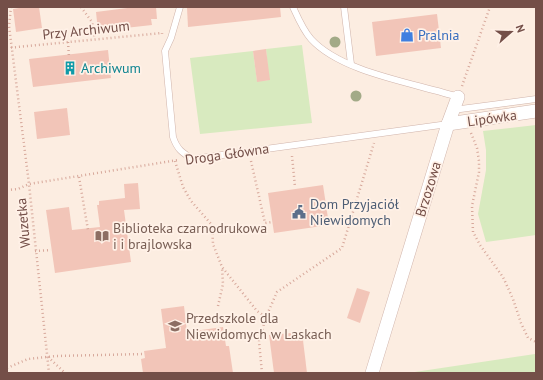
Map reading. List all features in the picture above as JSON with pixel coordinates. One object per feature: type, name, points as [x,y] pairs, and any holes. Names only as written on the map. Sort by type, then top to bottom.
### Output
[{"type":"street","name":"Brzozowa","points":[[372,373],[448,124],[458,97]]},
{"type":"street","name":"Lipówka","points":[[448,124],[536,111]]},
{"type":"lane","points":[[180,7],[171,38],[165,51],[173,137],[176,145],[182,153],[193,159]]},
{"type":"lane","points":[[293,7],[301,25],[311,39],[324,51],[336,58],[374,74],[458,97]]},
{"type":"lane","points":[[344,7],[351,64]]},
{"type":"lane","points":[[453,110],[536,99]]},
{"type":"lane","name":"Droga Główna","points":[[193,159],[448,124]]},
{"type":"path","name":"Wuzetka","points":[[11,7],[9,26],[29,184],[49,373]]},
{"type":"path","points":[[81,7],[92,22],[95,39]]},
{"type":"path","points":[[458,97],[490,7]]},
{"type":"path","name":"Przy Archiwum","points":[[7,48],[162,33]]},
{"type":"path","points":[[68,42],[69,57]]},
{"type":"path","points":[[467,121],[477,148],[479,161],[479,172],[472,206],[473,232],[480,245],[503,277],[528,338],[536,342]]},
{"type":"path","points":[[262,373],[259,341],[266,317],[277,292],[342,248],[377,133]]},
{"type":"path","points":[[290,145],[295,187]]},
{"type":"path","points":[[249,151],[265,223],[272,222]]},
{"type":"path","name":"Droga Główna","points":[[7,190],[18,189],[29,184],[193,159]]},
{"type":"path","points":[[175,161],[183,187],[191,201],[212,225],[213,244],[222,267],[257,311],[266,317]]},
{"type":"path","points":[[79,176],[88,230]]},
{"type":"path","points":[[35,251],[51,250]]},
{"type":"path","points":[[218,306],[223,284],[222,267]]},
{"type":"path","points":[[7,368],[28,358],[144,354]]},
{"type":"path","points":[[48,357],[65,373]]},
{"type":"green space","points":[[302,45],[312,123],[200,134],[190,58],[253,51],[257,81],[269,80],[266,49]]},
{"type":"green space","points":[[536,125],[536,235],[486,242],[478,214],[486,170],[486,150],[483,131]]},
{"type":"green space","points":[[536,353],[536,373],[408,373],[535,354]]},
{"type":"building","points":[[39,7],[42,28],[16,32],[13,9]]},
{"type":"building","points":[[135,7],[156,7],[157,19],[151,19],[152,25],[98,31],[96,12]]},
{"type":"building","points":[[280,7],[281,17],[188,27],[187,8]]},
{"type":"building","name":"Pralnia","points":[[437,14],[441,48],[376,56],[372,22]]},
{"type":"building","points":[[266,49],[270,80],[257,82],[253,51]]},
{"type":"building","name":"Archiwum","points":[[108,50],[111,78],[33,87],[29,59]]},
{"type":"building","points":[[67,108],[70,135],[37,139],[34,112]]},
{"type":"building","name":"Biblioteka czarnodrukowa i i brajlowska","points":[[138,183],[140,209],[124,210],[131,262],[55,273],[46,210],[69,207],[72,230],[100,227],[97,205],[99,205],[99,201],[125,198],[124,184]]},
{"type":"building","name":"Dom Przyjaciół Niewidomych","points":[[323,185],[329,225],[274,233],[268,193]]},
{"type":"building","points":[[357,288],[370,292],[360,323],[347,318]]},
{"type":"building","points":[[184,306],[187,332],[223,327],[226,346],[229,346],[233,373],[143,373],[141,359],[145,358],[144,351],[166,348],[161,309]]},
{"type":"building","points":[[302,332],[307,373],[274,373],[269,335]]},
{"type":"place","name":"Pralnia","points":[[407,35]]},
{"type":"place","name":"Archiwum","points":[[70,68]]},
{"type":"place","name":"Dom Przyjaciół Niewidomych","points":[[299,212]]},
{"type":"place","name":"Biblioteka czarnodrukowa i i brajlowska","points":[[102,236]]},
{"type":"place","name":"Przedszkole dla Niewidomych w Laskach","points":[[175,326]]}]
